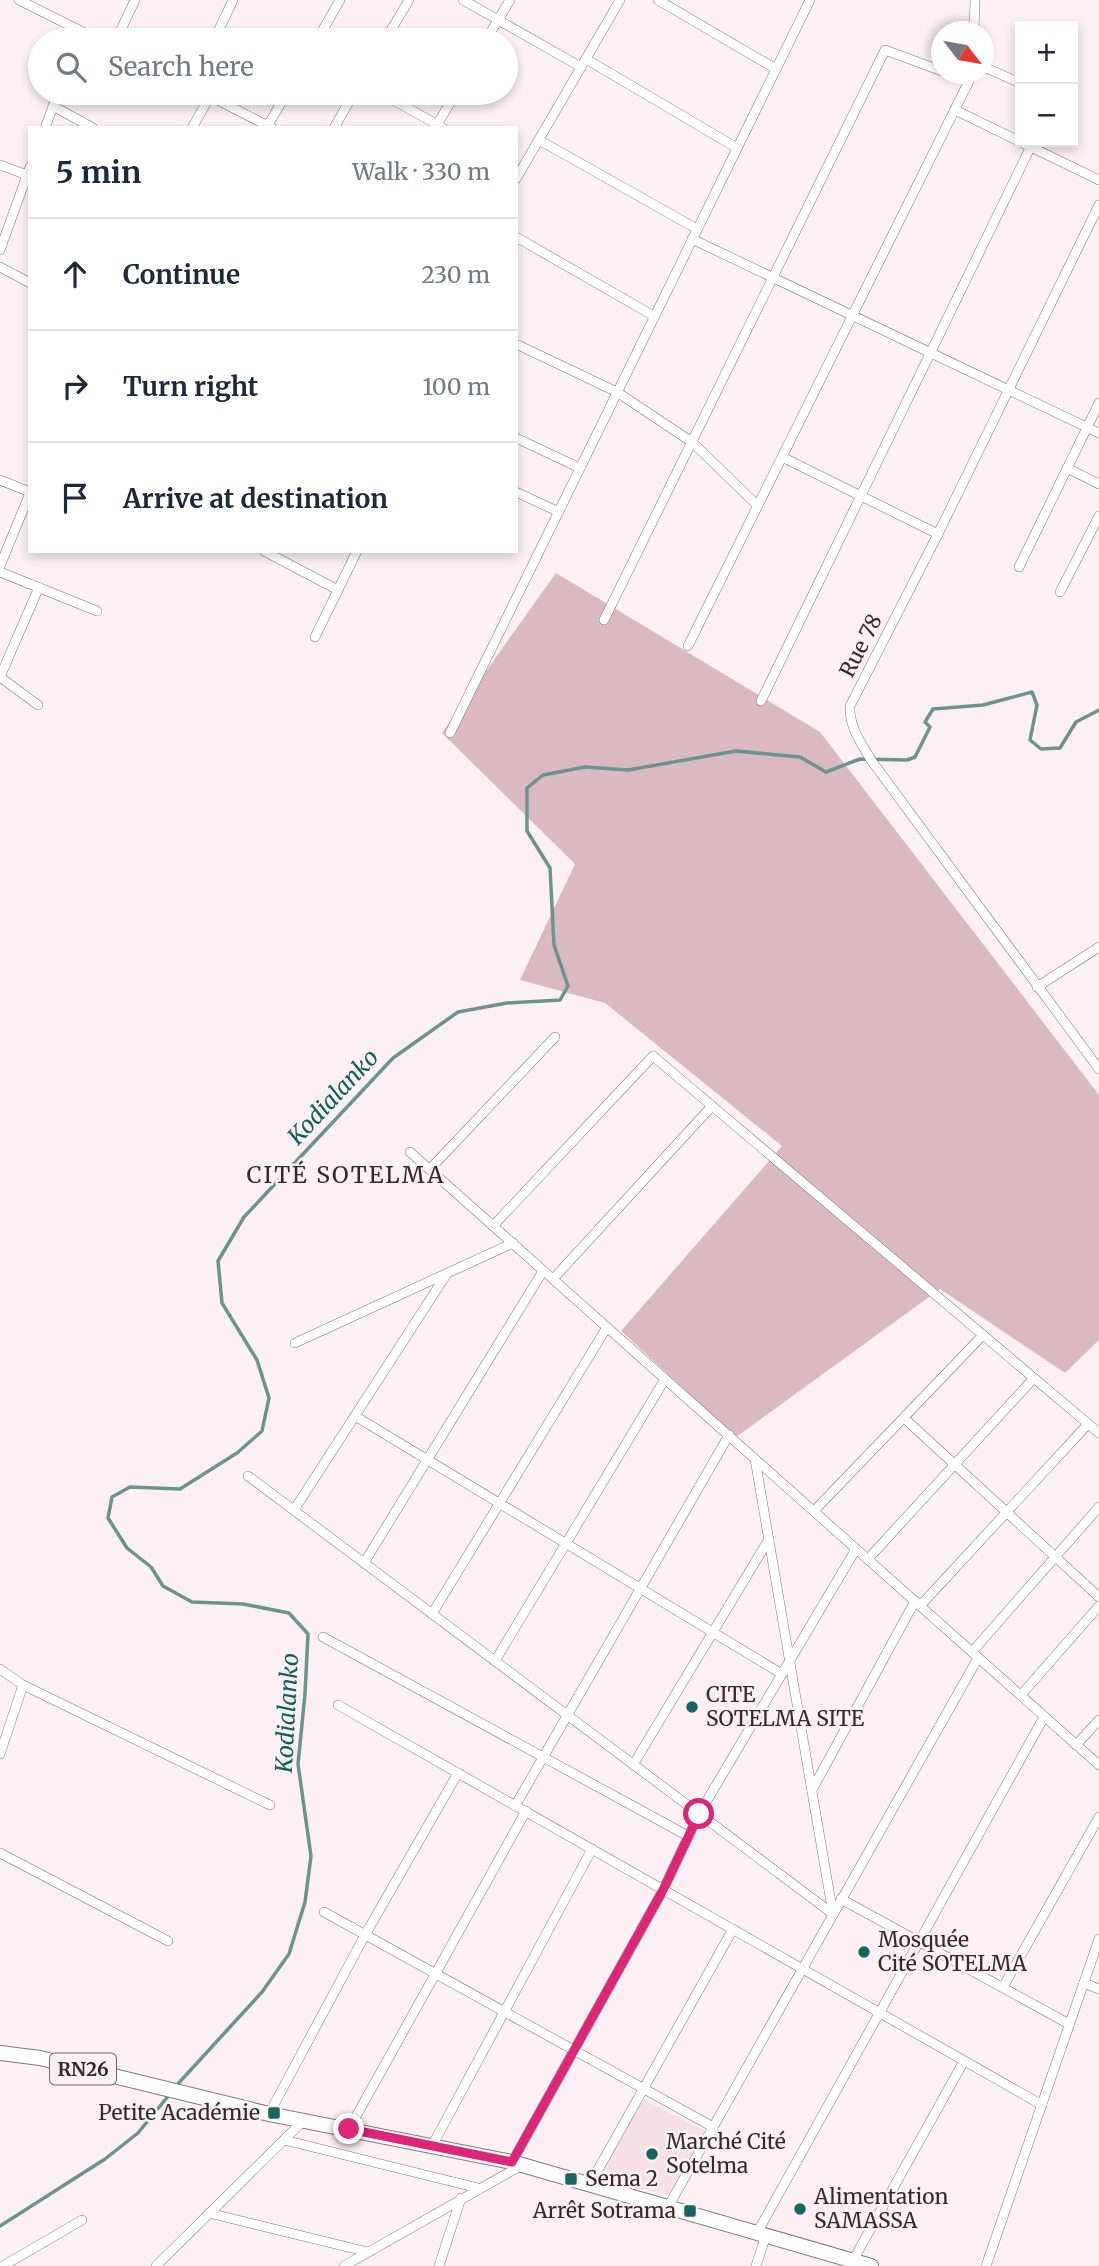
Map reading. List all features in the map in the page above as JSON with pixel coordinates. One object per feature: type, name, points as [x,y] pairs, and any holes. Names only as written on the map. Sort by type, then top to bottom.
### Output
[{"type":"main road","name":"RN26","points":[[0,2053],[40,2058],[269,2114],[517,2163],[762,2234],[851,2263],[871,2266]]},
{"type":"street","points":[[19,0],[36,4],[68,28]]},
{"type":"street","points":[[122,28],[135,0]]},
{"type":"street","points":[[220,28],[233,0]]},
{"type":"street","points":[[324,28],[340,0]]},
{"type":"street","points":[[392,28],[409,0]]},
{"type":"street","points":[[463,0],[514,28]]},
{"type":"street","points":[[493,28],[510,0]]},
{"type":"street","points":[[518,173],[620,0]]},
{"type":"street","points":[[658,0],[776,69]]},
{"type":"street","points":[[450,733],[810,0]]},
{"type":"street","points":[[974,21],[975,0]]},
{"type":"street","points":[[518,30],[737,148]]},
{"type":"street","points":[[604,620],[885,50],[931,67]]},
{"type":"street","points":[[994,71],[1015,81]]},
{"type":"street","points":[[688,646],[967,84]]},
{"type":"street","points":[[193,126],[202,105]]},
{"type":"street","points":[[228,105],[268,126]]},
{"type":"street","points":[[270,126],[281,105]]},
{"type":"street","points":[[335,126],[348,105]]},
{"type":"street","points":[[401,105],[437,126]]},
{"type":"street","points":[[440,126],[450,105]]},
{"type":"street","points":[[45,126],[53,106],[89,126]]},
{"type":"street","points":[[955,110],[1015,136]]},
{"type":"street","points":[[539,140],[697,229]]},
{"type":"street","points":[[761,701],[1031,147]]},
{"type":"street","points":[[1038,147],[1099,180]]},
{"type":"street","points":[[0,165],[28,171],[26,188],[0,250]]},
{"type":"street","name":"Rue 78","points":[[1099,205],[938,534],[850,706],[849,717],[871,760],[1099,1069]]},
{"type":"street","points":[[518,238],[654,316]]},
{"type":"street","points":[[692,239],[1099,433]]},
{"type":"street","points":[[0,267],[28,283]]},
{"type":"street","points":[[518,345],[617,392],[692,442],[758,506]]},
{"type":"street","points":[[1019,567],[1099,403]]},
{"type":"street","points":[[518,439],[580,468]]},
{"type":"street","points":[[782,457],[938,534]]},
{"type":"street","points":[[1067,468],[1099,484]]},
{"type":"street","points":[[0,480],[28,491]]},
{"type":"street","points":[[518,493],[559,512]]},
{"type":"street","points":[[0,566],[28,497]]},
{"type":"street","points":[[1060,592],[1099,516]]},
{"type":"street","points":[[268,553],[338,590]]},
{"type":"street","points":[[314,637],[356,553]]},
{"type":"street","points":[[0,572],[97,611]]},
{"type":"street","points":[[38,705],[0,677],[39,587]]},
{"type":"street","points":[[1037,987],[1099,947]]},
{"type":"street","points":[[430,1169],[555,1037]]},
{"type":"street","points":[[1089,1055],[1099,1049]]},
{"type":"street","points":[[493,1226],[653,1056],[1099,1433]]},
{"type":"street","points":[[552,1279],[712,1106]]},
{"type":"street","points":[[410,1152],[1099,1765]]},
{"type":"street","points":[[295,1343],[513,1243]]},
{"type":"street","points":[[364,1563],[543,1270]]},
{"type":"street","points":[[294,1510],[446,1275]]},
{"type":"street","points":[[432,1614],[607,1327]]},
{"type":"street","points":[[814,1511],[983,1335]]},
{"type":"street","points":[[868,1559],[1034,1378]]},
{"type":"street","points":[[495,1661],[665,1379]]},
{"type":"street","points":[[355,1416],[782,1674]]},
{"type":"street","points":[[904,1418],[1099,1597]]},
{"type":"street","points":[[812,1790],[918,1604],[1088,1423]]},
{"type":"street","points":[[515,1806],[729,1436]]},
{"type":"street","points":[[755,1459],[833,1914]]},
{"type":"street","points":[[248,1476],[833,1914]]},
{"type":"street","points":[[668,2207],[975,1655],[1099,1507]]},
{"type":"street","points":[[633,1765],[769,1539]]},
{"type":"street","points":[[344,2266],[517,2163],[574,2050],[663,1890],[699,1814],[856,1549]]},
{"type":"street","points":[[1021,1695],[1099,1606]]},
{"type":"street","points":[[323,1637],[688,1836]]},
{"type":"street","points":[[0,1669],[23,1685],[270,1805]]},
{"type":"street","points":[[0,1754],[23,1685]]},
{"type":"street","points":[[338,1705],[1042,2105]]},
{"type":"street","points":[[756,2266],[762,2234],[880,2013],[1044,1717]]},
{"type":"street","points":[[1076,1745],[1099,1720]]},
{"type":"street","points":[[269,2114],[365,1935],[458,1773]]},
{"type":"street","points":[[349,2129],[526,1811]]},
{"type":"street","points":[[1003,1987],[1099,1817]]},
{"type":"street","points":[[432,2146],[592,1849]]},
{"type":"street","points":[[0,1853],[168,1941]]},
{"type":"street","points":[[841,1899],[1069,2024]]},
{"type":"street","points":[[324,1912],[713,2127]]},
{"type":"street","points":[[590,2184],[733,1929]]},
{"type":"street","points":[[986,2266],[1099,1939]]},
{"type":"street","points":[[1084,1983],[1099,1989]]},
{"type":"street","points":[[851,2263],[964,2061]]},
{"type":"street","points":[[156,2266],[303,2121]]},
{"type":"street","points":[[284,2140],[478,2188]]},
{"type":"street","points":[[439,2266],[461,2198]]},
{"type":"street","points":[[209,2214],[368,2252]]},
{"type":"street","points":[[3,2266],[82,2220]]},
{"type":"shaded area","points":[[556,573],[820,732],[1099,1095],[1099,1340],[1065,1373],[940,1289],[736,1437],[621,1331],[782,1146],[605,1003],[520,980],[575,864],[442,733]]},
{"type":"shaded area","name":"Marché Cité Sotelma","points":[[643,2099],[705,2131],[669,2196],[600,2177]]},
{"type":"waterway","name":"Kodialanko","points":[[176,2086],[262,1992],[289,1954],[305,1902],[311,1856],[298,1764],[308,1634],[289,1613],[243,1604],[192,1602],[163,1586],[151,1567],[127,1548],[108,1518],[112,1497],[130,1487],[180,1489],[237,1453],[262,1431],[269,1398],[257,1360],[222,1303],[218,1261],[244,1217],[393,1058],[458,1012],[507,1003],[560,1000],[568,986],[554,945],[550,868],[527,831],[527,788],[543,775],[585,767],[628,770],[736,751],[800,757],[826,772],[860,759],[907,760],[915,757],[930,727],[925,722],[933,709],[983,705],[1032,692],[1037,705],[1030,740],[1041,749],[1060,748],[1076,722],[1099,710]]},
{"type":"waterway","name":"Kodialanko","points":[[0,2226],[105,2159],[138,2133],[169,2095]]},
{"type":"place","name":"CITE SOTELMA SITE","points":[[692,1707]]},
{"type":"place","name":"Mosquée Cité SOTELMA","points":[[864,1952]]},
{"type":"place","name":"Petite Académie","points":[[274,2113]]},
{"type":"place","name":"Marché Cité Sotelma","points":[[652,2154]]},
{"type":"place","name":"Sema 2","points":[[571,2179]]},
{"type":"place","name":"Alimentation SAMASSA","points":[[800,2209]]},
{"type":"place","name":"Arrêt Sotrama","points":[[690,2211]]},
{"type":"district","name":"CITÉ SOTELMA","points":[[346,1175]]},
{"type":"route","points":[[349,2129],[512,2162],[663,1890],[699,1814]]}]
